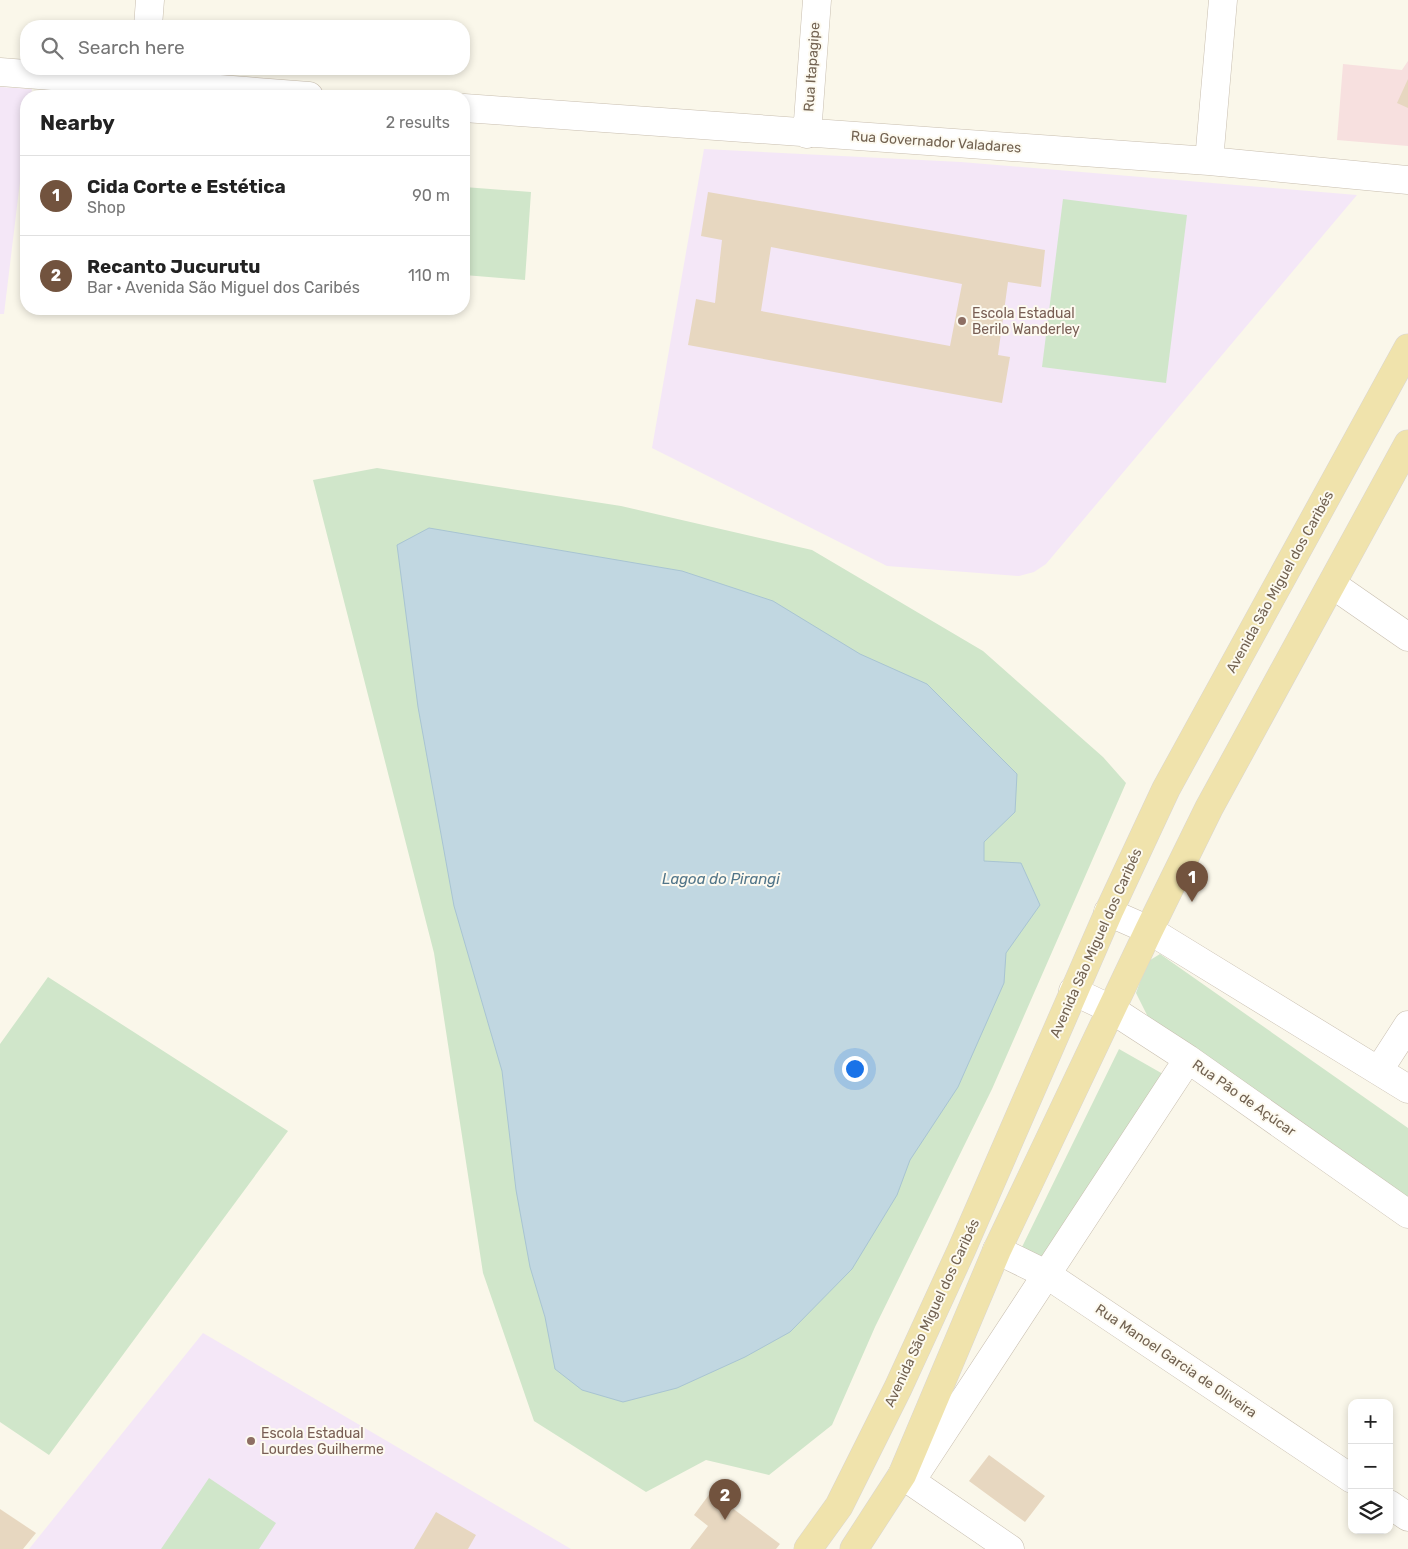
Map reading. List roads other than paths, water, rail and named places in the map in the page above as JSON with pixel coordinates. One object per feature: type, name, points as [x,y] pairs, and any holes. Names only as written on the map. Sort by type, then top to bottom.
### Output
[{"type":"main road","name":"Avenida São Miguel dos Caribés","points":[[808,1549],[839,1506],[898,1388],[961,1251],[1108,912],[1166,790],[1408,348]]},
{"type":"main road","points":[[854,1549],[906,1478],[997,1250],[1209,808],[1333,586],[1408,444]]},
{"type":"street","points":[[148,20],[150,0]]},
{"type":"street","name":"Rua Itapagipe","points":[[807,134],[817,0]]},
{"type":"street","points":[[1209,161],[1223,0]]},
{"type":"street","points":[[0,72],[20,73]]},
{"type":"street","points":[[108,75],[144,76],[260,90]]},
{"type":"street","name":"Rua Governador Valadares","points":[[470,108],[807,134],[1209,161],[1408,180]]},
{"type":"street","points":[[1333,586],[1408,637]]},
{"type":"street","points":[[1108,912],[1149,930],[1379,1070],[1408,1090]]},
{"type":"street","name":"Rua Pão de Açúcar","points":[[1073,992],[1111,1009],[1188,1059],[1408,1214]]},
{"type":"street","points":[[1379,1070],[1408,1025]]},
{"type":"street","points":[[1010,1549],[906,1478],[1046,1274],[1188,1059]]},
{"type":"street","name":"Rua Manoel Garcia de Oliveira","points":[[997,1250],[1046,1274],[1348,1476]]},
{"type":"street","points":[[1393,1507],[1408,1517]]},
{"type":"water","name":"Lagoa do Pirangi","points":[[429,528],[682,571],[773,601],[860,654],[927,684],[1017,774],[1015,812],[984,842],[984,861],[1021,863],[1040,905],[1006,953],[1004,983],[958,1087],[910,1160],[897,1195],[852,1269],[790,1332],[745,1357],[677,1388],[623,1402],[582,1390],[555,1369],[545,1317],[530,1267],[516,1190],[502,1071],[454,906],[418,707],[397,545]]},
{"type":"place","name":"Escola Estadual Berilo Wanderley","points":[[962,321]]},
{"type":"place","name":"Cida Corte e Estética","points":[[1192,902]]},
{"type":"place","name":"Escola Estadual Lourdes Guilherme","points":[[251,1441]]},
{"type":"place","name":"Recanto Jucurutu","points":[[725,1520]]}]
